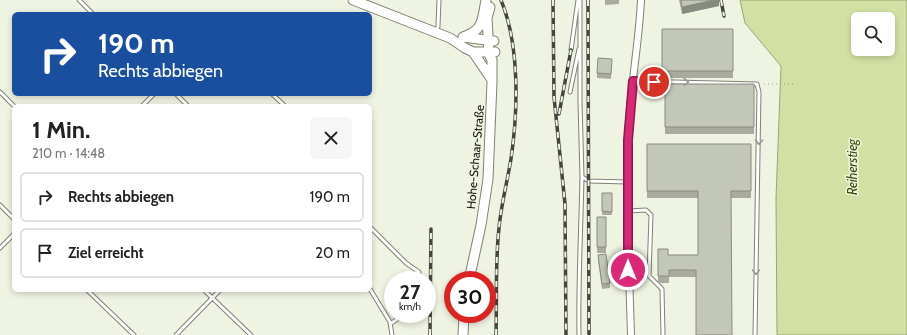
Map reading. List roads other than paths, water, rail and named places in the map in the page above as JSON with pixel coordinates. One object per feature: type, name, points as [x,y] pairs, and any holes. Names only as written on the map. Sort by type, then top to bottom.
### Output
[{"type":"main road","points":[[353,0],[450,38],[464,48],[473,52],[492,54]]},
{"type":"main road","points":[[462,37],[473,33],[479,27],[488,2]]},
{"type":"main road","name":"Hohe-Schaar-Straße","points":[[471,271],[481,225],[486,192],[490,143],[492,82],[491,41],[493,18],[488,2]]},
{"type":"main road","points":[[450,38],[462,37],[491,41]]},
{"type":"main road","points":[[473,52],[492,82]]},
{"type":"main road","points":[[463,335],[464,323]]},
{"type":"street","points":[[631,335],[628,284],[629,124],[640,27],[641,0]]},
{"type":"lane","points":[[79,0],[91,12]]},
{"type":"lane","points":[[436,32],[438,26],[439,0]]},
{"type":"lane","points":[[579,0],[581,41],[580,102],[582,177],[582,232],[578,292],[579,335]]},
{"type":"lane","points":[[571,50],[579,0]]},
{"type":"lane","points":[[570,92],[581,41]]},
{"type":"lane","points":[[633,81],[757,84],[759,92],[755,335]]},
{"type":"lane","points":[[0,92],[12,104]]},
{"type":"lane","points":[[144,104],[152,96]]},
{"type":"lane","points":[[178,96],[186,104]]},
{"type":"lane","points":[[274,96],[283,104]]},
{"type":"lane","points":[[582,177],[589,181],[628,182]]},
{"type":"lane","points":[[0,205],[12,217]]},
{"type":"lane","points":[[628,211],[646,210],[651,215],[649,276],[662,289],[663,335]]},
{"type":"lane","points":[[372,229],[406,263],[418,271]]},
{"type":"lane","points":[[0,248],[12,236]]},
{"type":"lane","points":[[89,292],[134,335]]},
{"type":"lane","points":[[206,292],[251,335]]},
{"type":"lane","points":[[176,335],[218,292]]},
{"type":"lane","points":[[372,292],[390,324],[392,335]]},
{"type":"water","name":"Reiherstieg","points":[[740,0],[907,0],[907,335],[777,335],[776,198],[781,66],[745,23]]},
{"type":"railway","points":[[496,335],[498,241],[501,211],[511,159],[516,100],[516,79],[512,38],[501,0]]},
{"type":"railway","points":[[553,0],[554,97],[565,204],[566,335]]},
{"type":"railway","points":[[588,0],[589,335]]},
{"type":"railway","points":[[721,0],[724,16]]},
{"type":"railway","points":[[559,114],[571,50]]},
{"type":"railway","points":[[430,335],[431,229]]}]
